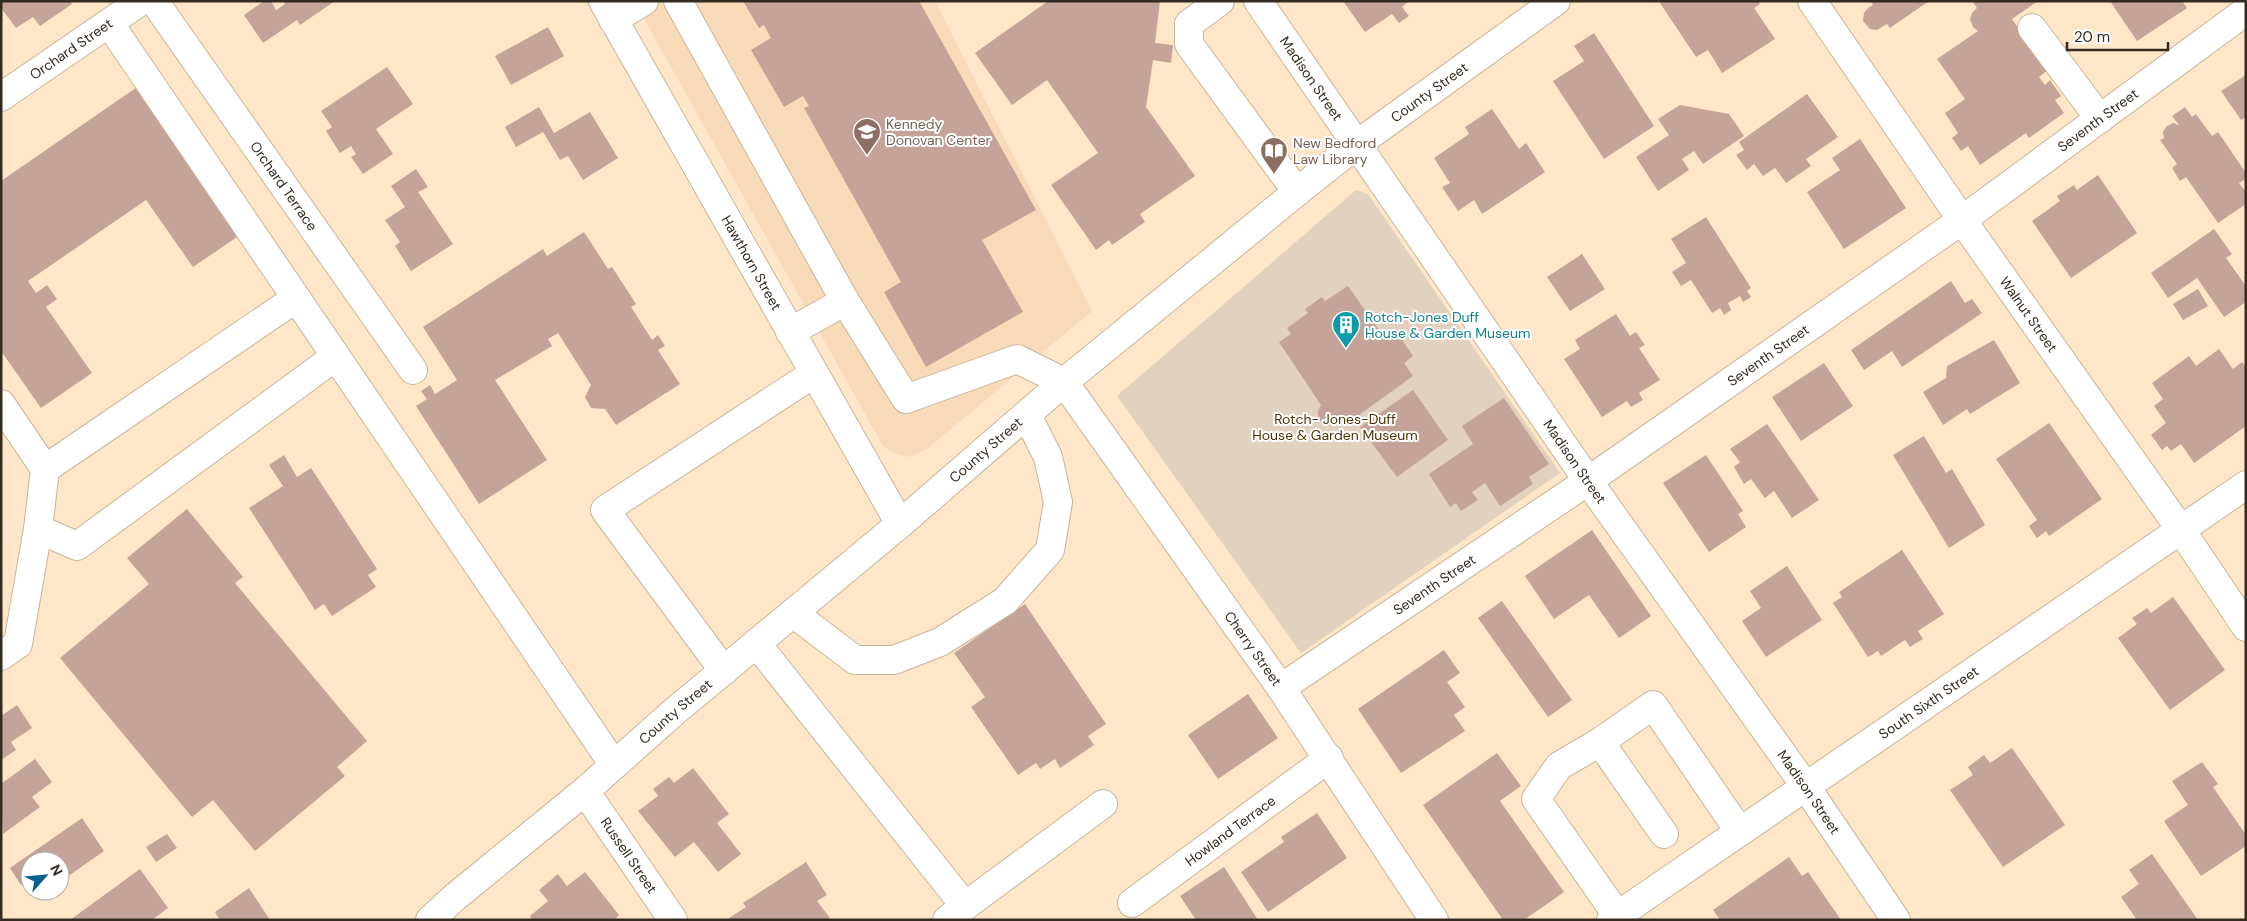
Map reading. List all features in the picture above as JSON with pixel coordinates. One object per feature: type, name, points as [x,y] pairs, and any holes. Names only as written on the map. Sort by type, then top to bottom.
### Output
[{"type":"street","name":"Orchard Terrace","points":[[154,1],[413,370]]},
{"type":"street","points":[[608,11],[644,1]]},
{"type":"street","points":[[678,1],[845,301],[906,399],[1017,359],[1064,382]]},
{"type":"street","points":[[1220,1],[1189,24],[1189,44],[1297,192]]},
{"type":"street","name":"Madison Street","points":[[1258,1],[1588,481],[1806,787],[1896,920]]},
{"type":"street","name":"County Street","points":[[430,920],[455,896],[585,791],[756,643],[900,524],[1064,382],[1356,145],[1556,1]]},
{"type":"street","name":"Walnut Street","points":[[1812,1],[1962,220],[2181,530],[2246,627]]},
{"type":"street","points":[[121,10],[295,299],[614,765]]},
{"type":"street","name":"Orchard Street","points":[[1,97],[121,10]]},
{"type":"street","name":"Hawthorn Street","points":[[608,11],[900,524]]},
{"type":"street","name":"Seventh Street","points":[[1281,688],[1588,481],[1962,220],[2246,11]]},
{"type":"street","points":[[2032,28],[2100,118]]},
{"type":"street","points":[[45,469],[295,299]]},
{"type":"street","points":[[790,332],[845,301]]},
{"type":"street","points":[[38,529],[77,546],[335,357]]},
{"type":"street","points":[[724,671],[605,510],[814,374]]},
{"type":"street","name":"Cherry Street","points":[[1064,382],[1281,688],[1329,758],[1434,920]]},
{"type":"street","points":[[1,404],[45,469],[38,529],[18,644],[1,656]]},
{"type":"street","points":[[792,613],[855,660],[894,660],[940,642],[1006,600],[1050,550],[1058,502],[1048,457],[1026,415]]},
{"type":"street","name":"South Sixth Street","points":[[1614,918],[2246,485]]},
{"type":"street","points":[[756,643],[956,913],[1103,804]]},
{"type":"street","points":[[1614,918],[1536,800],[1559,766],[1600,742],[1653,705],[1740,832]]},
{"type":"street","points":[[1600,742],[1664,834]]},
{"type":"street","name":"Howland Terrace","points":[[1132,903],[1329,758]]},
{"type":"street","name":"Russell Street","points":[[585,791],[673,920]]},
{"type":"shaded area","name":"Kennedy Donovan Center","points":[[634,1],[935,1],[1092,311],[927,449],[910,457],[896,454],[883,446]]},
{"type":"green space","name":"Rotch- Jones-Duff House & Garden Museum","points":[[1356,190],[1368,194],[1560,473],[1301,653],[1117,396]]},
{"type":"building","points":[[1,1],[70,1],[72,4],[40,26],[33,17],[16,28],[1,8]]},
{"type":"building","points":[[264,1],[271,1],[276,10],[285,4],[283,1],[335,1],[300,25],[297,20],[263,43],[244,15]]},
{"type":"building","points":[[743,1],[919,1],[1036,210],[982,240],[1023,312],[926,367],[884,292],[901,282],[804,108],[809,106],[803,96],[784,107],[751,50],[771,38],[764,25],[759,28]]},
{"type":"building","points":[[1048,1],[1160,1],[1155,43],[1173,45],[1171,63],[1153,60],[1146,107],[1195,176],[1140,214],[1145,222],[1112,245],[1109,240],[1096,250],[1051,185],[1098,153],[1047,80],[1012,105],[975,53]]},
{"type":"building","points":[[1343,1],[1409,1],[1402,7],[1409,16],[1399,23],[1392,14],[1365,32]]},
{"type":"building","points":[[1662,1],[1758,1],[1760,4],[1754,8],[1775,39],[1722,73],[1708,50],[1696,57],[1660,3]]},
{"type":"building","points":[[1871,1],[1929,1],[1890,28],[1887,24],[1877,30],[1870,29],[1863,21],[1864,13],[1873,5]]},
{"type":"building","points":[[1972,1],[2038,1],[2012,19],[2048,70],[2039,77],[2045,85],[2050,80],[2061,96],[2055,100],[2064,113],[2029,138],[2026,133],[1980,165],[1968,146],[1961,151],[1952,138],[1958,133],[1945,113],[1965,99],[1937,59],[1978,31],[1973,27],[1970,19],[1972,13],[1977,8]]},
{"type":"building","points":[[2110,1],[2182,1],[2187,8],[2137,41]]},
{"type":"building","points":[[548,27],[564,56],[511,85],[495,56]]},
{"type":"building","points":[[1594,33],[1654,126],[1604,159],[1553,81],[1584,61],[1574,46]]},
{"type":"building","points":[[387,67],[413,104],[376,129],[393,154],[363,174],[351,157],[356,154],[351,146],[340,153],[326,131],[332,127],[321,111]]},
{"type":"building","points":[[2246,75],[2246,117],[2241,120],[2221,91]]},
{"type":"building","points":[[140,85],[243,233],[193,267],[146,200],[28,281],[36,293],[47,285],[57,299],[46,307],[92,373],[41,408],[1,351],[1,181]]},
{"type":"building","points":[[1807,94],[1838,137],[1806,159],[1811,166],[1786,183],[1775,168],[1763,176],[1754,164],[1747,170],[1736,155],[1744,150],[1739,142]]},
{"type":"building","points":[[1680,105],[1729,114],[1744,136],[1703,164],[1694,151],[1682,159],[1689,170],[1658,191],[1636,157],[1669,135],[1658,119]]},
{"type":"building","points":[[539,107],[554,133],[590,112],[618,158],[583,180],[568,156],[560,160],[543,132],[516,147],[505,127]]},
{"type":"building","points":[[2185,107],[2192,117],[2196,114],[2212,136],[2218,132],[2246,173],[2246,179],[2239,183],[2246,192],[2246,204],[2218,223],[2186,177],[2180,181],[2172,168],[2177,164],[2160,140],[2164,138],[2163,132],[2167,126],[2173,123],[2179,125],[2172,116]]},
{"type":"building","points":[[1492,109],[1519,149],[1526,143],[1545,172],[1482,214],[1474,200],[1458,211],[1442,187],[1450,183],[1434,158],[1469,134],[1465,127]]},
{"type":"building","points":[[1860,139],[1906,208],[1844,249],[1807,192],[1840,170],[1832,158]]},
{"type":"building","points":[[416,169],[428,187],[418,192],[453,244],[411,271],[395,246],[400,242],[385,220],[405,207],[391,186]]},
{"type":"building","points":[[2098,175],[2137,233],[2071,278],[2032,221],[2060,201],[2057,196],[2074,185],[2077,190]]},
{"type":"building","points":[[1706,217],[1751,288],[1747,291],[1751,297],[1743,302],[1740,296],[1728,303],[1731,310],[1724,315],[1720,308],[1712,313],[1691,280],[1681,286],[1672,272],[1686,263],[1671,239]]},
{"type":"building","points":[[2214,229],[2232,254],[2226,258],[2246,286],[2246,302],[2224,317],[2197,278],[2168,298],[2151,273]]},
{"type":"building","points":[[584,232],[608,269],[612,267],[636,304],[631,307],[652,340],[658,335],[665,346],[658,350],[680,384],[616,425],[605,409],[591,408],[585,397],[591,385],[558,333],[548,339],[552,346],[495,380],[547,460],[479,504],[416,406],[427,399],[421,391],[430,385],[435,394],[457,380],[423,327],[543,249],[547,256]]},
{"type":"building","points":[[1582,254],[1605,289],[1570,311],[1547,277]]},
{"type":"building","points":[[1951,281],[1965,303],[1972,299],[1982,313],[1902,367],[1892,351],[1864,370],[1851,350]]},
{"type":"building","name":"Rotch-Jones Duff House & Garden Museum","points":[[1348,286],[1386,340],[1397,332],[1413,356],[1404,363],[1413,376],[1352,420],[1348,415],[1336,424],[1328,426],[1322,424],[1318,417],[1321,405],[1279,342],[1291,334],[1287,328],[1308,313],[1305,309],[1322,297],[1325,301]]},
{"type":"building","points":[[2198,289],[2208,306],[2183,320],[2173,304]]},
{"type":"building","points":[[1616,314],[1630,336],[1636,332],[1645,345],[1639,348],[1660,380],[1639,393],[1643,400],[1631,407],[1627,401],[1602,417],[1564,359],[1580,349],[1575,340]]},
{"type":"building","points":[[1994,340],[2020,383],[1970,414],[1967,409],[1943,425],[1923,392],[1946,378],[1947,366]]},
{"type":"building","points":[[2219,349],[2233,369],[2242,362],[2246,367],[2246,426],[2194,463],[2181,444],[2171,451],[2167,446],[2162,450],[2151,435],[2166,423],[2154,406],[2163,399],[2152,383],[2189,356],[2196,366]]},
{"type":"building","points":[[1824,363],[1853,406],[1801,441],[1772,397]]},
{"type":"building","points":[[1413,390],[1448,440],[1397,477],[1360,427]]},
{"type":"building","points":[[1504,398],[1549,464],[1529,477],[1533,484],[1500,506],[1485,483],[1472,492],[1478,500],[1461,511],[1456,503],[1450,507],[1429,474],[1473,444],[1462,426]]},
{"type":"building","points":[[2049,423],[2102,499],[2049,536],[2046,531],[2037,538],[2029,526],[2037,520],[1996,459]]},
{"type":"building","points":[[1767,424],[1819,500],[1792,518],[1774,491],[1765,498],[1751,479],[1744,484],[1734,467],[1740,462],[1730,449]]},
{"type":"building","points":[[1924,436],[1946,473],[1952,469],[1985,525],[1949,548],[1893,455]]},
{"type":"building","points":[[284,455],[297,477],[311,468],[377,569],[368,575],[376,587],[332,616],[324,604],[315,610],[249,508],[283,486],[269,465]]},
{"type":"building","points":[[1706,455],[1743,511],[1738,514],[1746,527],[1709,552],[1663,483]]},
{"type":"building","points":[[187,509],[243,577],[235,583],[367,741],[337,767],[345,776],[255,851],[213,800],[192,817],[60,658],[149,584],[127,558]]},
{"type":"building","points":[[1592,530],[1651,616],[1619,638],[1589,595],[1554,619],[1525,576]]},
{"type":"building","points":[[1902,550],[1944,614],[1918,631],[1923,639],[1910,647],[1905,640],[1881,656],[1878,651],[1868,657],[1833,603],[1842,597],[1839,592]]},
{"type":"building","points":[[1787,566],[1822,620],[1766,657],[1742,621],[1761,608],[1750,591]]},
{"type":"building","points":[[2173,597],[2225,670],[2170,710],[2118,638],[2137,624],[2132,618],[2147,608],[2151,613]]},
{"type":"building","points":[[1502,601],[1572,700],[1548,717],[1478,618]]},
{"type":"building","points":[[1025,604],[1106,724],[1088,736],[1094,745],[1060,768],[1055,759],[1040,769],[1036,763],[1018,775],[971,707],[985,697],[954,653]]},
{"type":"building","points":[[1444,650],[1460,673],[1447,682],[1465,707],[1454,715],[1465,731],[1401,773],[1358,709]]},
{"type":"building","points":[[1248,694],[1278,738],[1218,779],[1188,735]]},
{"type":"building","points":[[17,705],[32,728],[11,742],[16,750],[1,760],[1,716]]},
{"type":"building","points":[[2012,748],[2065,825],[2003,867],[1950,790],[1973,775],[1968,767],[1984,755],[1990,763]]},
{"type":"building","points":[[1497,753],[1521,786],[1500,801],[1564,892],[1524,920],[1503,920],[1423,805]]},
{"type":"building","points":[[35,759],[52,782],[32,797],[40,807],[3,834],[1,784]]},
{"type":"building","points":[[2202,762],[2218,784],[2213,787],[2246,835],[2246,846],[2201,876],[2164,821],[2188,805],[2172,781]]},
{"type":"building","points":[[693,768],[729,814],[717,823],[741,854],[718,872],[694,842],[675,857],[638,811],[658,796],[653,789],[669,777],[674,783]]},
{"type":"building","points":[[1317,813],[1347,858],[1268,912],[1241,872],[1284,842],[1281,837]]},
{"type":"building","points":[[82,818],[104,851],[70,875],[70,851],[34,851]]},
{"type":"building","points":[[167,834],[177,848],[156,862],[146,847]]},
{"type":"building","points":[[2152,854],[2198,920],[2137,920],[2121,897],[2139,884],[2129,870]]},
{"type":"building","points":[[1789,857],[1802,876],[1808,872],[1841,920],[1720,920],[1713,910]]},
{"type":"building","points":[[20,861],[20,883],[10,868]]},
{"type":"building","points":[[806,862],[827,895],[817,901],[830,918],[827,920],[730,920],[729,918],[746,907],[743,903]]},
{"type":"building","points":[[1224,867],[1258,920],[1196,920],[1180,896]]},
{"type":"building","points":[[140,869],[168,908],[152,920],[70,920]]},
{"type":"building","points":[[585,872],[619,915],[614,920],[532,920],[530,916],[548,901],[539,890],[558,874],[567,886]]},
{"type":"building","points":[[249,888],[270,920],[220,920],[215,912]]},
{"type":"place","name":"Kennedy Donovan Center","points":[[867,156]]},
{"type":"place","name":"New Bedford Law Library","points":[[1274,175]]},
{"type":"place","name":"Rotch-Jones Duff House & Garden Museum","points":[[1346,349]]}]
